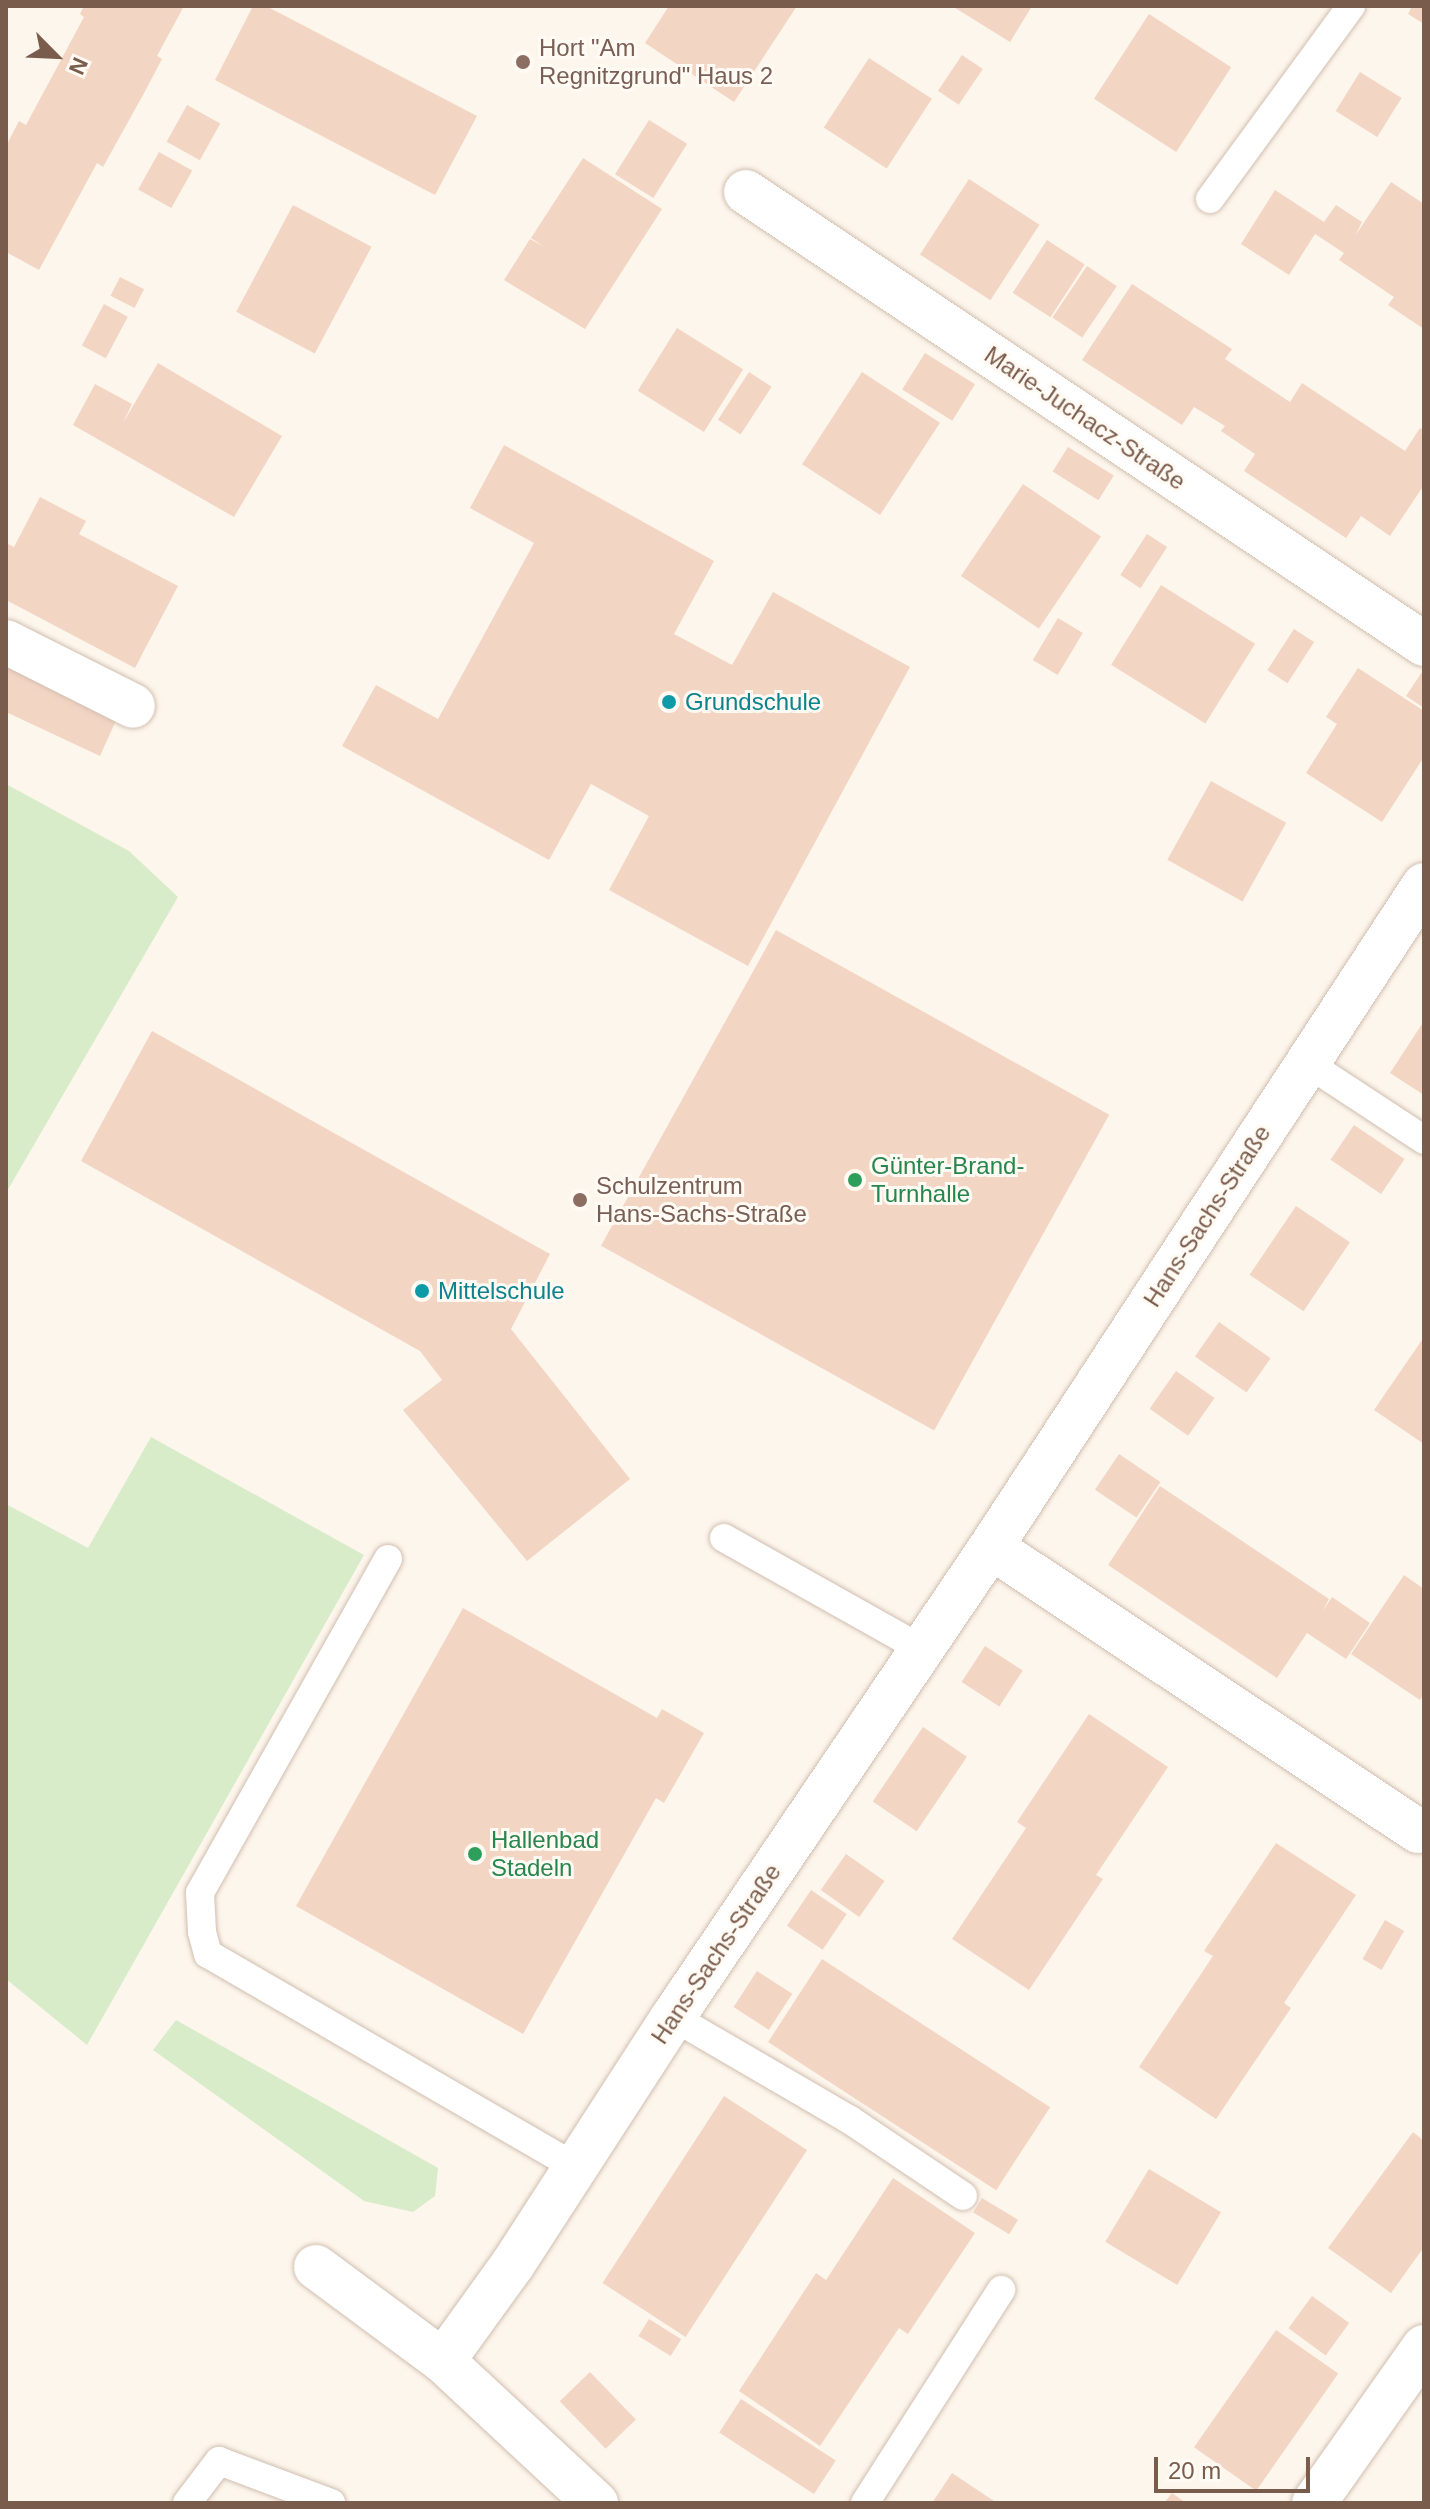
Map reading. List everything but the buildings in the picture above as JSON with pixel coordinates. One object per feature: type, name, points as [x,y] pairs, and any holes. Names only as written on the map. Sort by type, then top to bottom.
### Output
[{"type":"street","name":"Marie-Juchacz-Straße","points":[[746,192],[1424,644]]},
{"type":"street","points":[[6,642],[133,706]]},
{"type":"street","name":"Hans-Sachs-Straße","points":[[443,2361],[991,1547],[1424,885]]},
{"type":"street","points":[[991,1547],[1418,1831]]},
{"type":"street","points":[[316,2267],[443,2361],[596,2503]]},
{"type":"street","points":[[1314,2503],[1424,2347]]},
{"type":"lane","points":[[1210,199],[1351,6]]},
{"type":"lane","points":[[1307,1063],[1424,1140]]},
{"type":"lane","points":[[724,1538],[922,1649]]},
{"type":"lane","points":[[388,1559],[200,1893],[202,1932],[208,1954],[576,2167]]},
{"type":"lane","points":[[673,2017],[850,2120],[963,2196]]},
{"type":"lane","points":[[865,2503],[1001,2290]]},
{"type":"lane","points":[[187,2503],[219,2461],[331,2503]]},
{"type":"green space","points":[[6,784],[129,851],[178,897],[6,1193]]},
{"type":"green space","points":[[151,1437],[364,1555],[87,2045],[6,1979],[6,1504],[88,1548]]},
{"type":"green space","points":[[176,2020],[438,2168],[435,2196],[413,2212],[364,2201],[153,2050]]},
{"type":"place","name":"Hort \"Am Regnitzgrund\" Haus 2","points":[[523,62]]},
{"type":"place","name":"Grundschule","points":[[669,702]]},
{"type":"place","name":"Günter-Brand- Turnhalle","points":[[855,1180]]},
{"type":"place","name":"Schulzentrum Hans-Sachs-Straße","points":[[580,1200]]},
{"type":"place","name":"Mittelschule","points":[[422,1291]]},
{"type":"place","name":"Hallenbad Stadeln","points":[[475,1854]]}]
